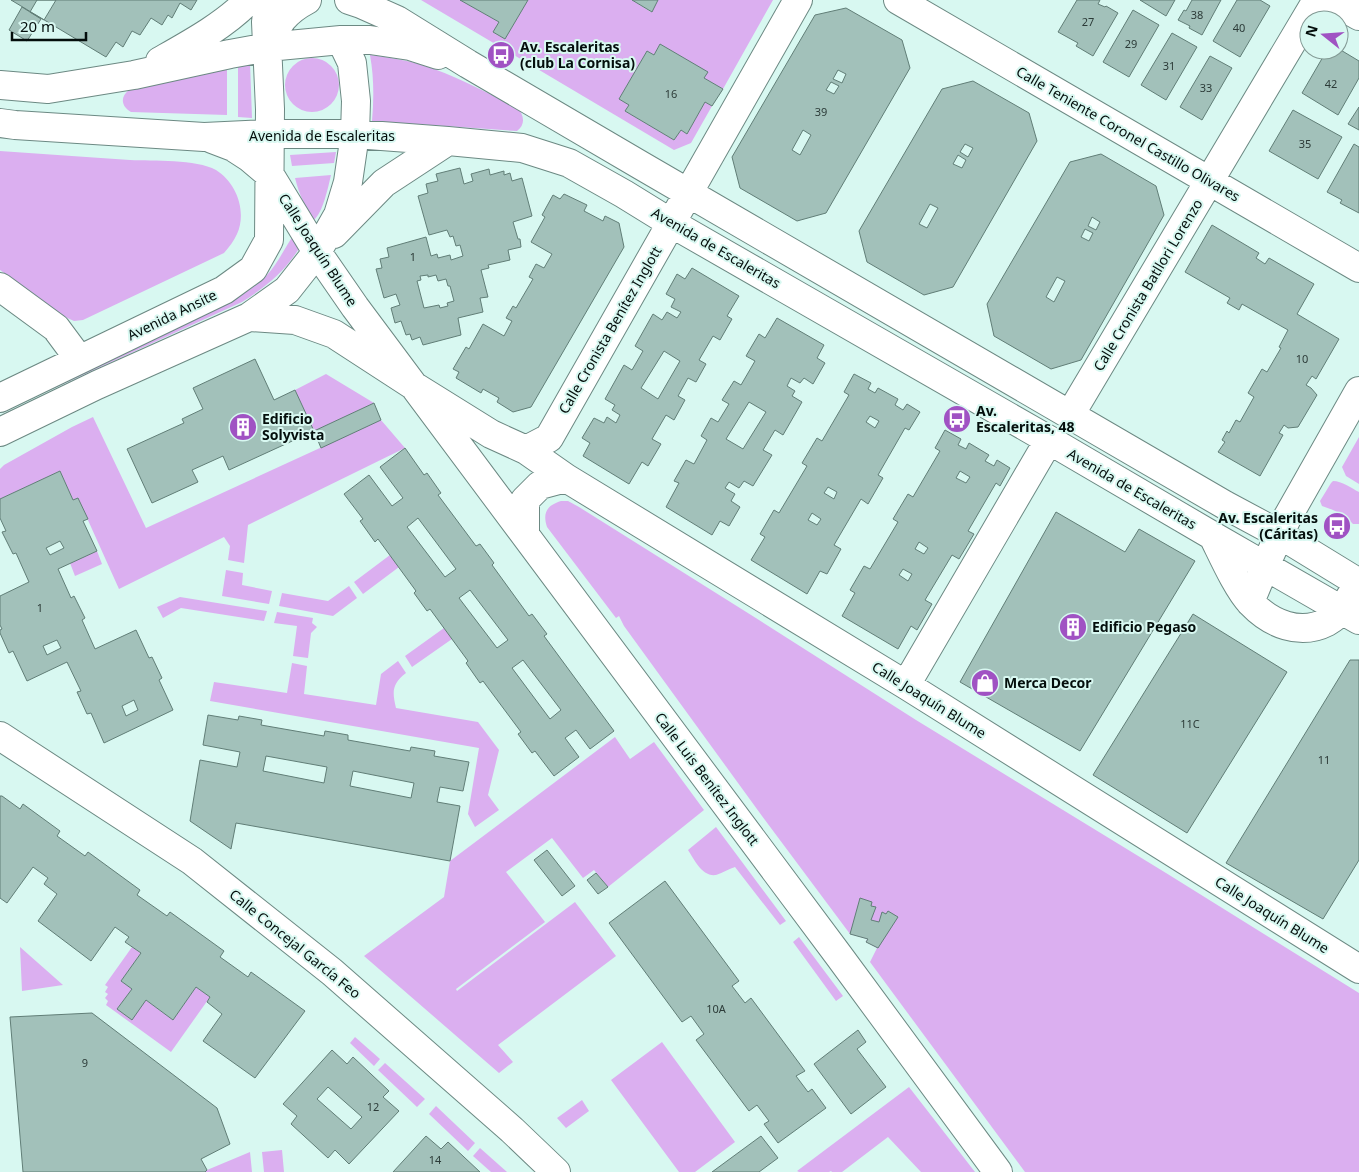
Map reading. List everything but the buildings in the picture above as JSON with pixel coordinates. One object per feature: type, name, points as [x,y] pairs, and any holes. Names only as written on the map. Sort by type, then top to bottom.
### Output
[{"type":"street","points":[[134,75],[196,40],[249,0]]},
{"type":"street","name":"Avenida Ansite","points":[[0,398],[224,290],[253,269],[269,240],[270,134],[267,14],[272,0]]},
{"type":"street","points":[[268,48],[272,36],[281,21],[294,7],[307,0]]},
{"type":"street","points":[[350,0],[397,20],[468,64],[1225,505],[1264,511],[1359,583],[1351,615],[1333,618],[1321,625],[1302,629],[1286,627],[1275,622],[1250,602],[1213,536]]},
{"type":"street","name":"Calle Cronista Benítez Inglott","points":[[526,450],[549,438],[798,0]]},
{"type":"street","name":"Calle Teniente Coronel Castillo Olivares","points":[[898,0],[1359,268]]},
{"type":"street","name":"Calle Cronista Batllori Lorenzo","points":[[1070,415],[1317,0]]},
{"type":"street","points":[[1332,0],[1359,16]]},
{"type":"street","points":[[0,85],[48,89],[134,75],[230,54],[340,40],[370,40],[410,46],[468,64]]},
{"type":"street","points":[[0,432],[88,389],[249,317],[287,290],[311,261],[338,215],[351,168],[356,101],[352,63],[340,40]]},
{"type":"street","name":"Avenida de Escaleritas","points":[[0,123],[204,137],[270,134],[355,134],[448,140],[522,148],[569,163],[1351,615]]},
{"type":"street","name":"Calle Joaquín Blume","points":[[204,137],[233,147],[270,175],[317,252],[354,307],[414,386]]},
{"type":"street","points":[[317,252],[384,183],[448,140]]},
{"type":"street","points":[[0,288],[56,328],[79,359]]},
{"type":"street","name":"Calle Joaquín Blume","points":[[249,317],[295,320],[334,334],[491,434],[526,450]]},
{"type":"street","name":"Calle Luis Benítez Inglott","points":[[414,386],[998,1172]]},
{"type":"street","points":[[1250,602],[1283,526],[1359,391]]},
{"type":"street","points":[[906,685],[1049,440]]},
{"type":"street","points":[[526,450],[566,478]]},
{"type":"street","points":[[525,534],[524,500],[540,486],[566,478]]},
{"type":"street","name":"Calle Joaquín Blume","points":[[566,478],[906,685],[1359,969]]},
{"type":"street","name":"Calle Concejal García Feo","points":[[4,740],[192,861],[332,972],[512,1130],[556,1172]]},
{"type":"shaded area","points":[[421,0],[460,0],[499,22],[493,32],[505,39],[528,0],[632,0],[651,12],[658,0],[773,0],[723,89],[704,78],[707,72],[660,44],[654,55],[647,51],[619,99],[629,105],[625,111],[674,140],[681,130],[687,134],[705,102],[712,106],[691,143],[674,150]]},
{"type":"shaded area","points":[[370,55],[416,63],[458,79],[517,107],[522,116],[522,125],[517,131],[372,121],[373,88]]},
{"type":"shaded area","points":[[307,58],[317,58],[331,66],[337,75],[339,85],[337,95],[331,104],[317,112],[307,112],[297,107],[290,100],[285,90],[285,80],[290,70],[297,63]]},
{"type":"shaded area","points":[[250,63],[252,118],[238,117],[238,66]]},
{"type":"shaded area","points":[[227,69],[227,115],[131,112],[125,107],[123,98],[129,90]]},
{"type":"shaded area","points":[[0,151],[130,160],[174,161],[208,166],[230,182],[235,190],[240,208],[240,225],[237,234],[224,253],[83,320],[74,321],[63,316],[0,270]]},
{"type":"shaded area","points":[[336,152],[334,163],[292,166],[290,155]]},
{"type":"shaded area","points":[[331,175],[323,206],[314,220],[298,189],[295,178]]},
{"type":"shaded area","points":[[293,236],[301,245],[289,263],[268,284],[242,302],[0,413],[0,408],[239,297],[267,275]]},
{"type":"shaded area","points":[[326,374],[374,403],[314,431],[295,390]]},
{"type":"shaded area","points":[[93,417],[146,528],[381,420],[405,448],[248,525],[244,563],[228,560],[230,546],[224,537],[119,589],[78,498],[73,500],[60,471],[0,499],[0,469],[4,465]]},
{"type":"shaded area","points":[[1359,437],[1359,484],[1346,476],[1342,467]]},
{"type":"shaded area","points":[[1333,481],[1343,483],[1359,492],[1359,524],[1353,524],[1339,513],[1322,506],[1320,501]]},
{"type":"shaded area","points":[[561,501],[568,501],[579,507],[916,720],[1359,993],[1359,1172],[1025,1172],[870,962],[877,948],[866,942],[867,939],[850,934],[762,816],[624,626],[619,616],[616,618],[547,527],[545,517],[547,510]]},
{"type":"shaded area","points":[[97,551],[102,564],[75,576],[70,563]]},
{"type":"shaded area","points":[[390,555],[399,567],[363,594],[354,582]]},
{"type":"shaded area","points":[[226,570],[243,573],[242,585],[272,591],[269,604],[222,596]]},
{"type":"shaded area","points":[[349,586],[357,598],[333,616],[279,606],[282,593],[328,601]]},
{"type":"shaded area","points":[[180,597],[267,611],[264,621],[181,608],[163,618],[157,607]]},
{"type":"shaded area","points":[[277,612],[313,618],[312,623],[317,627],[311,633],[308,658],[293,656],[297,626],[274,623]]},
{"type":"shaded area","points":[[444,628],[452,639],[412,667],[405,656]]},
{"type":"shaded area","points":[[398,661],[406,673],[394,688],[396,708],[478,722],[499,750],[488,795],[499,810],[475,827],[468,814],[479,748],[210,701],[214,682],[287,693],[292,663],[307,666],[304,694],[376,705],[381,674]]},
{"type":"shaded area","points":[[615,737],[630,759],[654,742],[704,810],[608,887],[594,870],[583,878],[552,838],[506,872],[545,922],[456,989],[457,991],[575,902],[616,956],[498,1045],[513,1062],[499,1073],[364,956],[444,897],[450,861]]},
{"type":"shaded area","points":[[716,827],[786,921],[780,925],[735,867],[716,875],[711,875],[696,862],[688,850]]},
{"type":"shaded area","points":[[799,937],[843,996],[836,1001],[793,942]]},
{"type":"shaded area","points":[[20,947],[63,985],[22,991]]},
{"type":"shaded area","points":[[132,947],[141,953],[121,981],[132,989],[117,1009],[146,1000],[173,1020],[196,987],[210,997],[171,1052],[106,1005],[108,1001],[105,998],[108,994],[105,992],[108,987],[105,985]]},
{"type":"shaded area","points":[[355,1037],[380,1059],[374,1066],[350,1043]]},
{"type":"shaded area","points":[[662,1042],[735,1142],[695,1172],[679,1172],[611,1080]]},
{"type":"shaded area","points":[[385,1063],[425,1099],[417,1107],[378,1070]]},
{"type":"shaded area","points":[[909,1087],[975,1172],[921,1172],[888,1137],[842,1172],[797,1171]]},
{"type":"shaded area","points":[[582,1100],[589,1111],[566,1128],[557,1118]]},
{"type":"shaded area","points":[[436,1106],[475,1143],[468,1151],[429,1114]]},
{"type":"shaded area","points":[[480,1148],[507,1172],[491,1172],[473,1156]]},
{"type":"shaded area","points":[[282,1150],[284,1172],[264,1172],[262,1152]]},
{"type":"shaded area","points":[[250,1152],[252,1172],[205,1172],[207,1170]]},
{"type":"place","name":"Av. Escaleritas (club La Cornisa)","points":[[501,55]]},
{"type":"place","name":"Av. Escaleritas, 48","points":[[957,419]]},
{"type":"place","name":"Edificio Solyvista","points":[[243,427]]},
{"type":"place","name":"Av. Escaleritas (Cáritas)","points":[[1337,526]]},
{"type":"place","name":"Edificio Pegaso","points":[[1073,627]]},
{"type":"place","name":"Merca Decor","points":[[985,683]]}]
